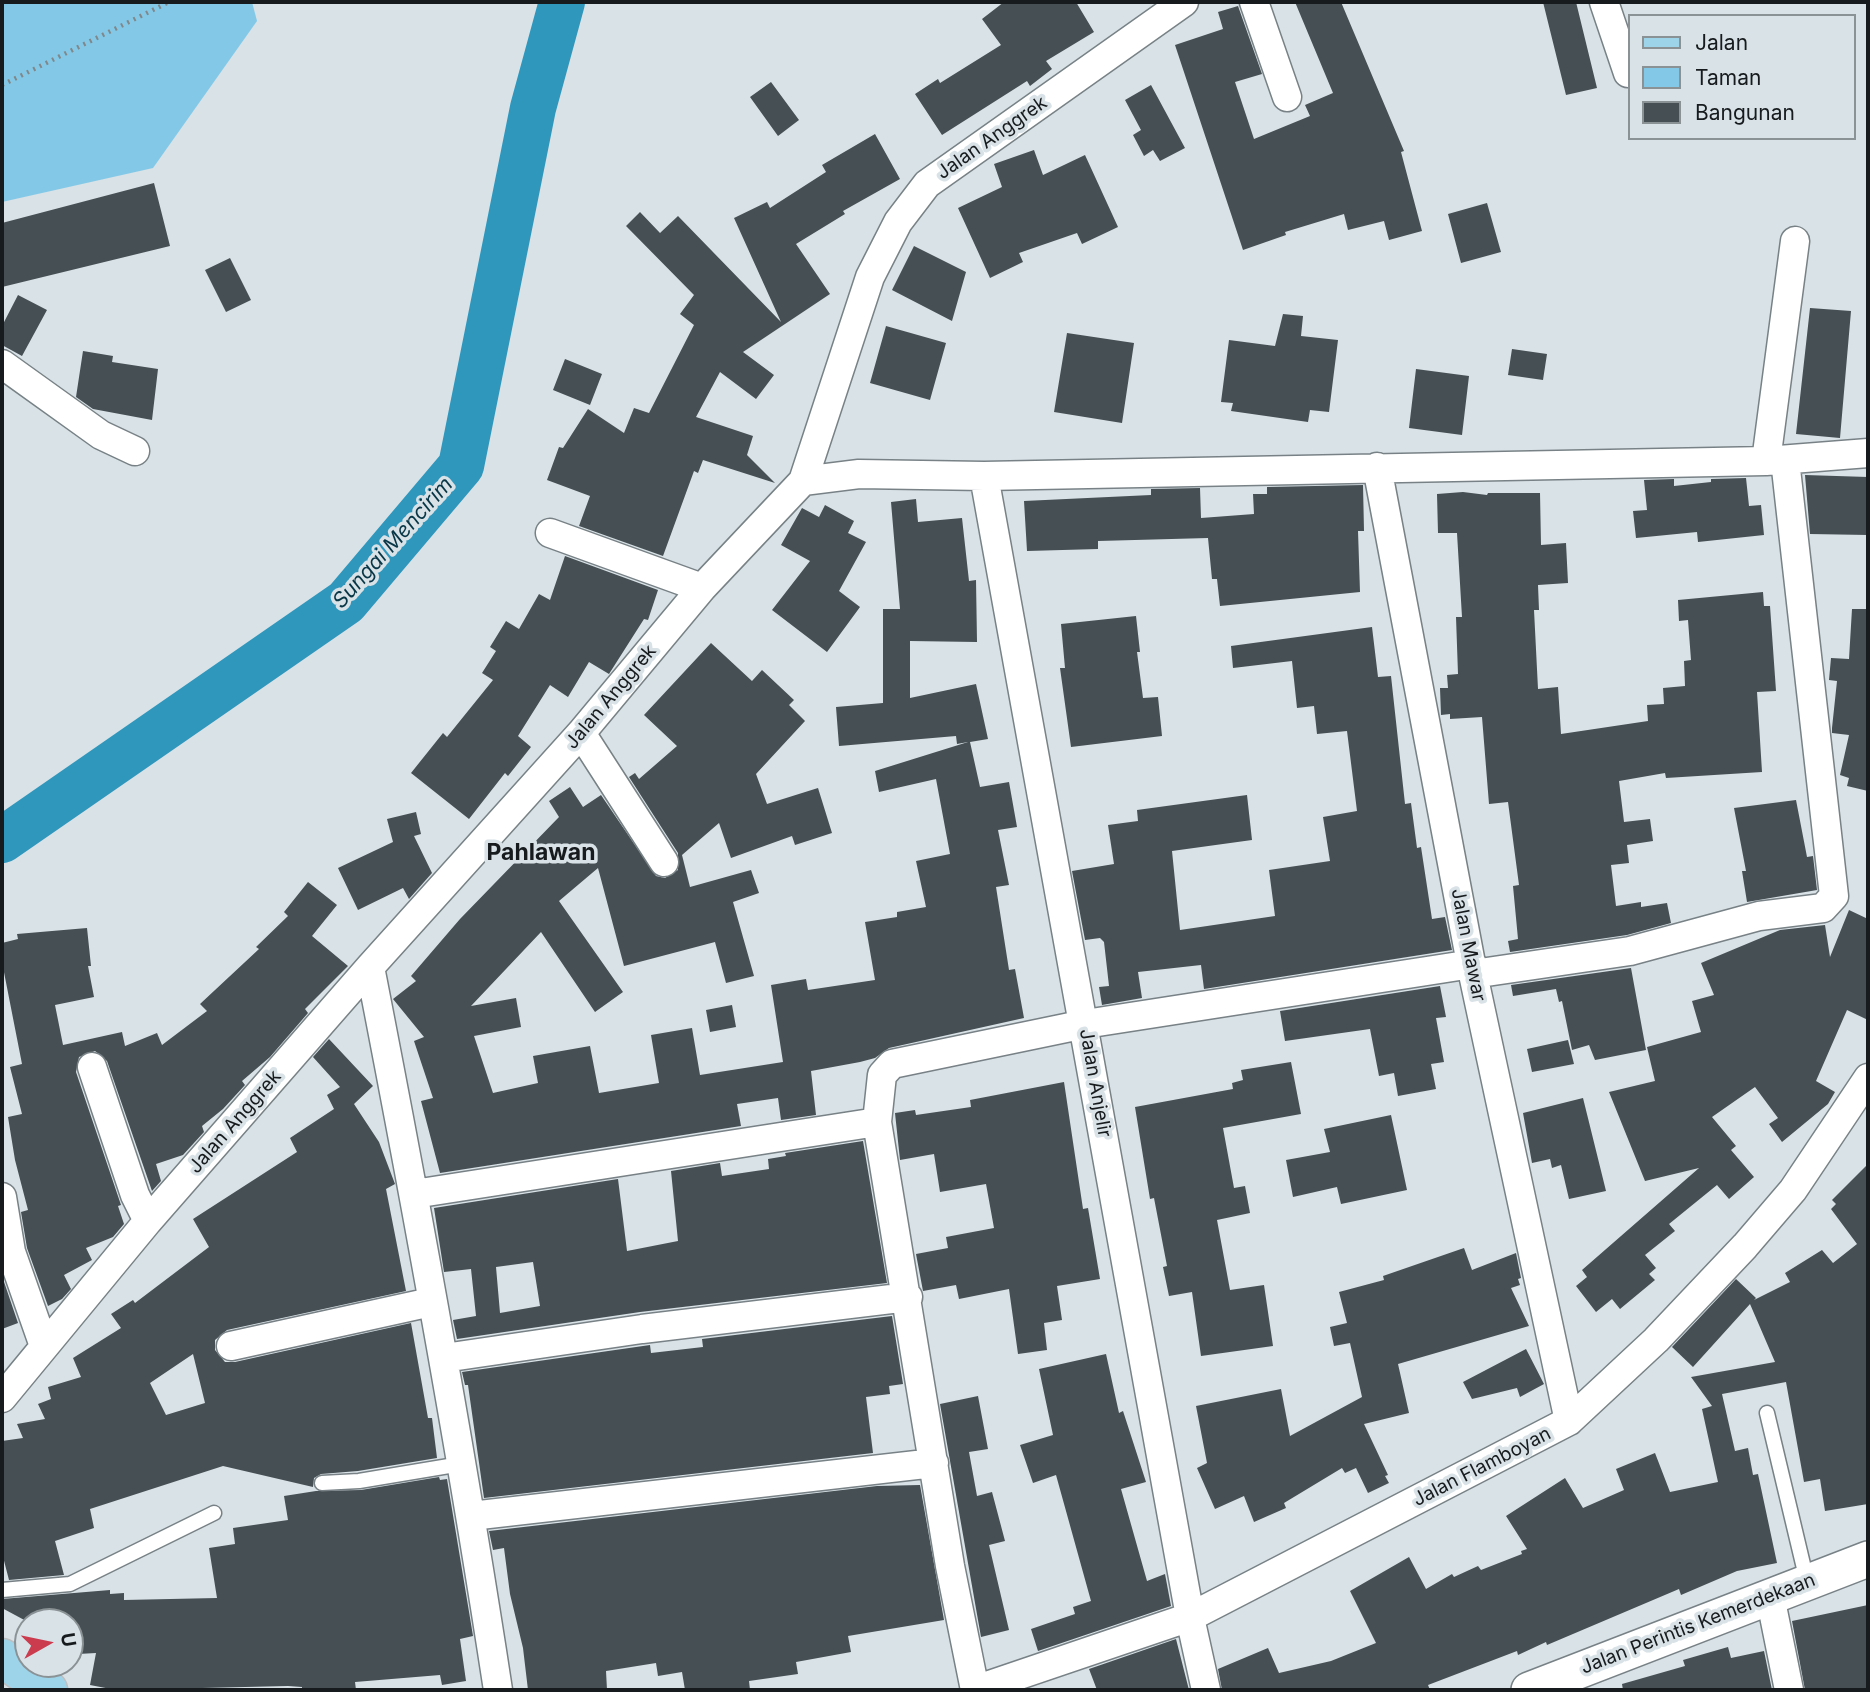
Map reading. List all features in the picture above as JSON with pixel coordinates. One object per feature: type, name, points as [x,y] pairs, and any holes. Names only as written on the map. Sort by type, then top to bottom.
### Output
[{"type":"main road","points":[[2,1658],[48,1690]]},
{"type":"street","name":"Jalan Anggrek","points":[[2,1398],[148,1221],[370,967],[581,733],[702,589],[803,481],[870,278],[898,222],[927,184],[1184,2]]},
{"type":"street","points":[[1254,2],[1287,97]]},
{"type":"street","points":[[1604,2],[1628,73]]},
{"type":"street","points":[[975,1690],[950,1566],[908,1297],[877,1122],[882,1075],[892,1064],[1085,1024],[1472,969],[1630,951],[1759,916],[1823,908],[1834,896],[1775,461],[1795,241]]},
{"type":"street","points":[[2,364],[101,435],[135,451]]},
{"type":"street","points":[[803,481],[859,474],[984,476],[1775,461],[1868,453]]},
{"type":"street","name":"Jalan Mawar","points":[[1377,467],[1472,969],[1569,1421]]},
{"type":"street","name":"Jalan Anjelir","points":[[984,476],[1190,1617],[1206,1690]]},
{"type":"street","points":[[550,533],[702,589]]},
{"type":"street","points":[[581,733],[664,862]]},
{"type":"street","points":[[370,967],[414,1194],[431,1302],[444,1358],[498,1690]]},
{"type":"street","points":[[92,1067],[130,1183],[148,1221]]},
{"type":"street","name":"Jalan Flamboyan","points":[[975,1690],[1190,1617],[1569,1421],[1656,1340],[1745,1246],[1793,1190],[1867,1086]]},
{"type":"street","points":[[414,1194],[877,1122]]},
{"type":"street","points":[[2,1197],[11,1252],[44,1346]]},
{"type":"street","points":[[444,1358],[642,1329],[908,1297]]},
{"type":"street","points":[[231,1346],[431,1302]]},
{"type":"street","points":[[471,1517],[934,1463]]},
{"type":"street","name":"Jalan Perintis Kemerdekaan","points":[[1529,1690],[1868,1559]]},
{"type":"street","points":[[1770,1596],[1789,1690]]},
{"type":"lane","points":[[1768,1413],[1807,1581]]},
{"type":"lane","points":[[323,1483],[412,1474],[461,1464]]},
{"type":"lane","points":[[2,1590],[70,1584],[214,1513]]},
{"type":"path","points":[[2,85],[169,2]]},
{"type":"green space","points":[[2,2],[252,2],[257,21],[153,168],[2,202]]},
{"type":"building","points":[[1004,2],[1076,2],[1094,32],[1046,61],[1052,69],[1030,86],[1027,81],[942,135],[915,94],[938,79],[940,83],[1001,45],[982,19]]},
{"type":"building","points":[[1295,2],[1341,2],[1404,151],[1401,152],[1422,231],[1389,240],[1384,221],[1348,230],[1344,214],[1285,232],[1286,235],[1243,250],[1175,45],[1223,29],[1218,12],[1238,6],[1262,74],[1235,82],[1254,139],[1310,116],[1305,105],[1333,93]]},
{"type":"building","points":[[1543,2],[1576,2],[1597,88],[1566,95]]},
{"type":"building","points":[[771,82],[799,120],[778,136],[750,97]]},
{"type":"building","points":[[1151,85],[1185,148],[1160,161],[1153,150],[1144,156],[1133,135],[1141,130],[1125,100]]},
{"type":"building","points":[[875,134],[900,179],[843,211],[845,214],[796,244],[830,294],[743,352],[774,375],[756,399],[720,372],[696,417],[753,436],[747,455],[775,483],[703,460],[698,473],[694,471],[663,556],[579,526],[590,496],[547,480],[559,447],[563,448],[588,409],[624,433],[634,408],[649,413],[694,325],[680,314],[694,295],[626,226],[640,212],[660,233],[678,216],[781,322],[734,218],[767,202],[770,208],[826,172],[822,165]]},
{"type":"building","points":[[1034,150],[1043,175],[1085,155],[1118,227],[1082,244],[1077,233],[1019,253],[1023,262],[990,278],[958,208],[1002,187],[994,164]]},
{"type":"building","points":[[154,183],[170,246],[2,287],[2,223]]},
{"type":"building","points":[[1487,203],[1501,252],[1461,263],[1448,214]]},
{"type":"building","points":[[914,246],[966,272],[952,321],[892,290]]},
{"type":"building","points":[[230,258],[251,300],[226,312],[205,270]]},
{"type":"building","points":[[18,295],[47,310],[22,356],[2,345],[2,326]]},
{"type":"building","points":[[1810,308],[1851,311],[1840,438],[1796,434]]},
{"type":"building","points":[[1283,314],[1303,316],[1301,336],[1338,340],[1329,412],[1310,410],[1308,422],[1231,411],[1233,403],[1221,402],[1229,340],[1275,346]]},
{"type":"building","points":[[886,326],[946,343],[930,400],[870,383]]},
{"type":"building","points":[[1067,333],[1134,343],[1122,423],[1054,412]]},
{"type":"building","points":[[1512,349],[1547,354],[1543,380],[1508,375]]},
{"type":"building","points":[[83,351],[113,356],[112,362],[158,369],[152,420],[93,409],[76,397]]},
{"type":"building","points":[[565,359],[602,374],[590,405],[553,390]]},
{"type":"building","points":[[1416,369],[1469,376],[1462,435],[1409,428]]},
{"type":"building","points":[[1805,475],[1868,477],[1868,535],[1810,534]]},
{"type":"building","points":[[1746,478],[1749,506],[1761,505],[1764,535],[1698,542],[1697,532],[1636,538],[1633,511],[1647,510],[1644,480],[1674,479],[1674,486],[1711,482],[1711,479]]},
{"type":"building","points":[[1363,485],[1364,531],[1358,531],[1360,592],[1220,606],[1217,579],[1212,579],[1208,538],[1098,541],[1098,549],[1027,551],[1024,501],[1151,495],[1151,489],[1200,488],[1201,518],[1254,514],[1253,494],[1267,494],[1267,487]]},
{"type":"building","points":[[1463,492],[1487,495],[1540,493],[1541,545],[1566,543],[1568,583],[1538,585],[1539,610],[1534,610],[1538,689],[1558,687],[1561,734],[1648,721],[1647,705],[1664,704],[1663,688],[1685,686],[1684,661],[1691,660],[1688,620],[1679,621],[1678,600],[1763,592],[1764,606],[1770,606],[1776,691],[1757,692],[1762,772],[1666,778],[1665,773],[1619,781],[1624,822],[1650,819],[1653,841],[1627,845],[1629,863],[1611,865],[1616,906],[1641,902],[1641,907],[1667,903],[1671,923],[1627,935],[1510,952],[1508,941],[1518,939],[1513,886],[1519,885],[1508,802],[1489,804],[1482,717],[1450,719],[1450,714],[1441,715],[1440,688],[1448,688],[1447,675],[1458,674],[1456,617],[1462,617],[1457,533],[1438,533],[1437,494]]},
{"type":"building","points":[[916,499],[918,522],[962,518],[969,581],[976,580],[977,642],[910,641],[910,698],[976,684],[988,739],[970,742],[980,787],[1009,782],[1017,827],[998,830],[1009,885],[996,887],[1009,970],[1015,969],[1024,1018],[889,1048],[875,1058],[811,1071],[816,1115],[781,1120],[778,1098],[737,1104],[741,1126],[440,1173],[421,1101],[433,1098],[414,1041],[424,1037],[393,999],[416,981],[411,976],[460,919],[559,817],[549,801],[570,787],[583,807],[601,795],[656,876],[665,878],[678,870],[678,853],[629,777],[635,773],[639,779],[677,746],[644,715],[711,643],[752,681],[762,670],[794,700],[789,705],[805,721],[756,774],[767,804],[818,788],[832,833],[795,845],[792,836],[731,858],[719,823],[682,855],[690,887],[751,870],[759,893],[733,902],[754,976],[726,983],[715,942],[624,966],[598,868],[559,901],[623,992],[595,1012],[541,932],[471,1006],[516,998],[521,1027],[474,1036],[493,1093],[538,1083],[533,1056],[590,1046],[599,1093],[659,1083],[651,1035],[692,1028],[700,1075],[783,1062],[771,985],[806,979],[808,990],[875,980],[865,922],[897,917],[897,912],[926,907],[916,861],[950,854],[936,779],[879,792],[875,771],[968,742],[957,744],[956,736],[839,746],[836,707],[883,703],[883,609],[900,609],[891,502]]},
{"type":"building","points":[[825,505],[854,521],[848,533],[866,542],[839,591],[860,607],[827,652],[772,610],[810,561],[781,545],[802,508],[819,517]]},
{"type":"building","points":[[565,556],[658,590],[648,620],[644,619],[609,674],[589,662],[568,697],[550,685],[518,736],[531,747],[508,776],[505,773],[469,819],[411,773],[443,733],[447,737],[493,680],[482,673],[496,651],[490,647],[506,621],[519,629],[539,594],[550,600]]},
{"type":"building","points":[[1852,609],[1868,609],[1868,791],[1847,786],[1849,778],[1840,775],[1849,735],[1832,733],[1837,681],[1829,680],[1831,658],[1849,659]]},
{"type":"building","points":[[1136,616],[1143,698],[1158,697],[1162,736],[1071,747],[1060,668],[1065,668],[1061,624]]},
{"type":"building","points":[[1372,627],[1378,677],[1391,676],[1405,804],[1411,803],[1417,848],[1421,847],[1432,919],[1445,917],[1452,950],[1204,989],[1201,965],[1138,972],[1142,998],[1102,1005],[1099,987],[1109,986],[1104,942],[1100,938],[1085,940],[1072,871],[1114,864],[1108,825],[1138,821],[1137,810],[1247,795],[1252,840],[1172,851],[1180,930],[1275,916],[1269,870],[1330,861],[1323,817],[1357,811],[1347,731],[1317,734],[1314,706],[1297,708],[1292,661],[1233,668],[1231,646]]},
{"type":"building","points":[[1796,800],[1807,857],[1813,856],[1817,890],[1747,902],[1742,871],[1746,871],[1734,808]]},
{"type":"building","points":[[416,812],[421,834],[414,836],[432,873],[409,899],[403,888],[358,910],[338,868],[393,842],[387,819]]},
{"type":"building","points":[[308,882],[337,905],[312,936],[348,966],[305,1009],[308,1013],[270,1057],[242,1081],[245,1085],[223,1109],[202,1126],[204,1132],[183,1155],[156,1164],[161,1181],[152,1191],[107,1061],[95,1051],[79,1057],[76,1072],[121,1205],[118,1206],[124,1224],[113,1237],[86,1248],[92,1260],[64,1275],[71,1289],[62,1299],[48,1306],[27,1248],[21,1212],[28,1210],[15,1160],[8,1117],[22,1114],[10,1067],[22,1064],[2,962],[2,943],[18,939],[17,934],[87,928],[91,966],[88,966],[94,997],[55,1005],[63,1045],[122,1032],[125,1046],[157,1033],[162,1045],[207,1011],[200,1004],[259,949],[256,947],[288,916],[284,912]]},
{"type":"building","points":[[1849,910],[1868,919],[1868,1020],[1847,1010],[1816,1081],[1835,1092],[1828,1104],[1782,1142],[1769,1124],[1778,1118],[1755,1087],[1712,1117],[1736,1146],[1731,1150],[1754,1177],[1729,1199],[1717,1185],[1669,1224],[1675,1231],[1645,1255],[1656,1268],[1649,1274],[1655,1280],[1620,1309],[1612,1299],[1596,1312],[1576,1286],[1587,1277],[1582,1270],[1699,1168],[1645,1181],[1609,1092],[1655,1081],[1647,1047],[1701,1032],[1692,1001],[1714,995],[1701,963],[1780,930],[1825,925],[1830,957]]},
{"type":"building","points":[[1631,968],[1646,1050],[1595,1060],[1589,1045],[1572,1050],[1562,1001],[1559,1002],[1556,989],[1513,996],[1511,985]]},
{"type":"building","points":[[1440,986],[1446,1017],[1436,1018],[1444,1062],[1431,1064],[1436,1089],[1398,1096],[1394,1073],[1379,1076],[1370,1029],[1285,1041],[1280,1011]]},
{"type":"building","points":[[732,1005],[736,1027],[710,1032],[706,1010]]},
{"type":"building","points":[[329,1039],[373,1086],[354,1104],[379,1142],[395,1184],[386,1189],[406,1291],[227,1330],[215,1340],[215,1350],[225,1362],[235,1362],[411,1323],[428,1418],[432,1418],[437,1458],[321,1474],[314,1478],[313,1487],[223,1466],[90,1509],[94,1528],[55,1541],[64,1575],[9,1580],[2,1553],[2,1441],[23,1438],[17,1424],[45,1419],[38,1404],[51,1399],[48,1387],[81,1377],[73,1358],[121,1328],[111,1314],[133,1300],[135,1303],[209,1247],[193,1219],[297,1152],[290,1138],[334,1109],[327,1095],[340,1087],[313,1057]],"holes":[[[193,1354],[205,1403],[166,1415],[150,1383]]]},
{"type":"building","points":[[1568,1040],[1574,1064],[1532,1072],[1527,1049]]},
{"type":"building","points":[[1291,1062],[1301,1114],[1223,1128],[1234,1188],[1245,1186],[1250,1213],[1217,1220],[1230,1290],[1264,1285],[1273,1346],[1201,1356],[1192,1292],[1169,1296],[1163,1267],[1167,1266],[1154,1198],[1150,1199],[1135,1107],[1233,1089],[1232,1083],[1243,1080],[1241,1070]]},
{"type":"building","points":[[1064,1082],[1083,1209],[1088,1208],[1100,1279],[1057,1286],[1062,1320],[1044,1323],[1047,1350],[1018,1354],[1009,1289],[959,1299],[956,1285],[923,1291],[916,1254],[948,1248],[946,1237],[994,1228],[986,1184],[940,1192],[934,1154],[900,1160],[895,1113],[915,1110],[916,1115],[971,1107],[970,1100]]},
{"type":"building","points":[[1583,1098],[1606,1191],[1569,1199],[1561,1165],[1552,1168],[1550,1159],[1532,1163],[1523,1113]]},
{"type":"building","points":[[1391,1115],[1407,1190],[1341,1204],[1337,1187],[1293,1197],[1286,1160],[1330,1152],[1324,1129]]},
{"type":"building","points":[[863,1141],[887,1283],[640,1312],[457,1339],[453,1320],[476,1316],[471,1269],[444,1272],[434,1208],[618,1179],[627,1251],[678,1241],[671,1171],[720,1163],[722,1176],[769,1169],[768,1159],[786,1156],[785,1153]],"holes":[[[533,1262],[540,1306],[500,1313],[496,1267]]]},
{"type":"building","points":[[1868,1164],[1868,1504],[1825,1511],[1820,1479],[1804,1482],[1786,1382],[1722,1394],[1735,1451],[1748,1448],[1753,1475],[1758,1474],[1777,1563],[1737,1571],[1681,1595],[1679,1589],[1547,1645],[1546,1642],[1518,1655],[1517,1651],[1428,1685],[1430,1690],[1222,1690],[1218,1669],[1268,1648],[1279,1673],[1331,1661],[1376,1643],[1350,1591],[1409,1557],[1426,1589],[1452,1574],[1454,1577],[1478,1566],[1481,1570],[1522,1554],[1521,1551],[1527,1549],[1506,1516],[1565,1478],[1583,1508],[1624,1490],[1616,1469],[1655,1453],[1670,1492],[1718,1482],[1702,1409],[1712,1406],[1691,1377],[1775,1362],[1750,1304],[1693,1367],[1672,1347],[1736,1279],[1756,1298],[1754,1300],[1790,1282],[1785,1273],[1822,1250],[1833,1263],[1857,1244],[1831,1209],[1836,1204],[1832,1200]]},
{"type":"building","points":[[1464,1248],[1472,1270],[1516,1253],[1520,1285],[1511,1288],[1529,1326],[1398,1364],[1409,1413],[1364,1424],[1388,1475],[1385,1476],[1389,1483],[1368,1493],[1356,1468],[1345,1473],[1342,1468],[1284,1503],[1286,1508],[1254,1522],[1244,1496],[1215,1509],[1197,1468],[1207,1463],[1196,1406],[1281,1389],[1290,1436],[1362,1397],[1350,1343],[1334,1346],[1330,1327],[1347,1323],[1339,1292],[1384,1280],[1383,1276]]},
{"type":"building","points":[[2,1276],[18,1323],[2,1329]]},
{"type":"building","points":[[892,1316],[903,1384],[889,1386],[890,1394],[866,1397],[873,1453],[484,1498],[468,1385],[465,1385],[462,1372],[650,1345],[651,1353],[703,1347],[702,1339]]},
{"type":"building","points":[[1526,1349],[1544,1384],[1520,1397],[1517,1388],[1472,1399],[1463,1382]]},
{"type":"building","points":[[1106,1354],[1119,1413],[1123,1411],[1146,1482],[1121,1489],[1147,1581],[1165,1574],[1171,1606],[1038,1651],[1031,1629],[1075,1614],[1073,1607],[1091,1601],[1056,1475],[1033,1483],[1020,1445],[1053,1435],[1039,1369]]},
{"type":"building","points":[[978,1396],[988,1449],[969,1452],[977,1496],[992,1492],[1005,1541],[989,1545],[1009,1630],[981,1637],[940,1404]]},
{"type":"building","points":[[439,1477],[440,1480],[447,1479],[473,1636],[460,1639],[466,1681],[442,1685],[440,1675],[355,1682],[356,1690],[302,1690],[302,1687],[288,1686],[116,1690],[90,1685],[96,1653],[84,1654],[84,1608],[14,1608],[14,1614],[2,1608],[2,1599],[110,1590],[110,1594],[124,1593],[124,1600],[217,1598],[209,1548],[235,1544],[233,1528],[288,1520],[284,1496],[316,1491],[361,1490]]},
{"type":"building","points":[[920,1485],[944,1620],[848,1636],[851,1652],[796,1662],[798,1674],[749,1681],[750,1690],[685,1690],[682,1672],[658,1676],[656,1663],[606,1671],[607,1690],[528,1690],[504,1548],[493,1550],[489,1531],[877,1486]]},
{"type":"building","points":[[1868,1605],[1868,1690],[1805,1690],[1792,1621]]},
{"type":"building","points":[[1176,1639],[1189,1690],[1097,1690],[1089,1669]]},
{"type":"building","points":[[1728,1647],[1731,1658],[1764,1651],[1772,1690],[1623,1690],[1622,1684],[1685,1666],[1683,1660]]},
{"type":"waterway","name":"Sungai Mencirim","points":[[2,840],[346,602],[461,466],[533,108],[562,2]]},
{"type":"district","name":"Pahlawan","points":[[541,853]]}]
